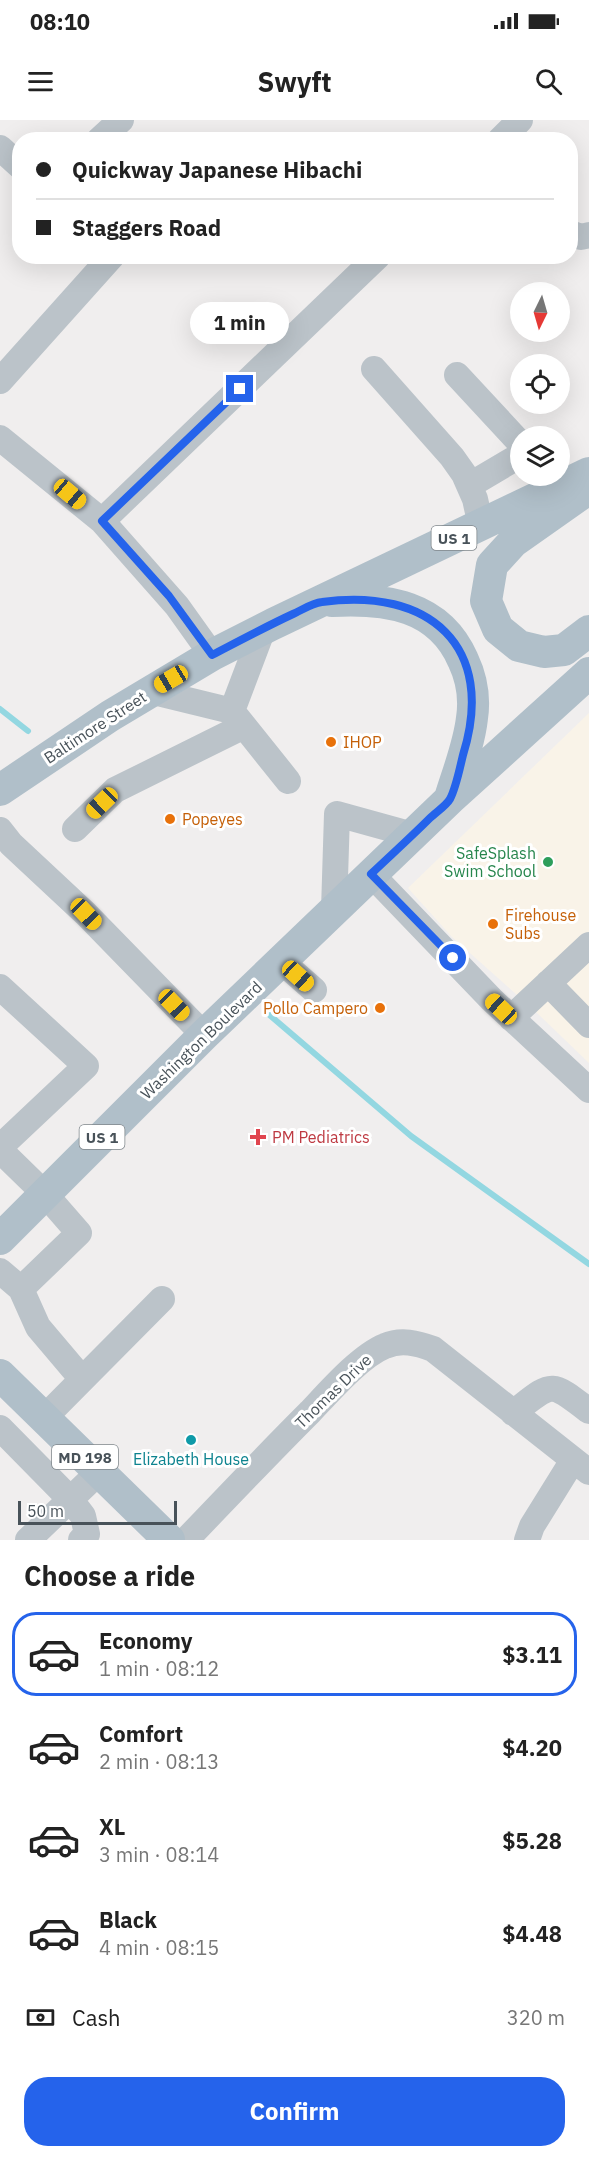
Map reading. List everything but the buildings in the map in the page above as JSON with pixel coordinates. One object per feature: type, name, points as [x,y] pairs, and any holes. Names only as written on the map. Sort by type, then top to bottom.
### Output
[{"type":"main road","name":"US 1","points":[[319,602],[589,474]]},
{"type":"main road","points":[[589,488],[513,542],[492,565],[486,601],[498,629],[519,646],[544,652],[564,650],[589,631]]},
{"type":"main road","points":[[319,602],[360,599],[414,610],[436,623],[458,648],[472,684],[472,718],[469,737],[450,799]]},
{"type":"main road","name":"Baltimore Street","points":[[0,790],[150,691],[212,655],[319,602]]},
{"type":"main road","name":"Washington Boulevard","points":[[0,1239],[204,1035],[371,874],[589,673]]},
{"type":"main road","name":"MD 198","points":[[7,1394],[44,1418],[170,1540]]},
{"type":"street","points":[[108,132],[121,120]]},
{"type":"street","points":[[508,132],[520,120]]},
{"type":"street","points":[[0,148],[12,159]]},
{"type":"street","points":[[0,381],[105,264]]},
{"type":"street","points":[[102,521],[370,264]]},
{"type":"street","points":[[374,369],[452,457],[476,499],[481,526]]},
{"type":"street","points":[[457,375],[510,432]]},
{"type":"street","points":[[0,438],[102,521],[172,600],[212,655]]},
{"type":"street","points":[[470,485],[510,461]]},
{"type":"street","points":[[75,829],[115,790],[238,719],[263,629]]},
{"type":"street","points":[[150,691],[238,719],[288,781]]},
{"type":"street","points":[[334,910],[337,814],[413,835]]},
{"type":"street","points":[[0,830],[11,844],[86,914],[204,1035]]},
{"type":"street","points":[[371,874],[511,1018],[589,1090]]},
{"type":"street","points":[[511,1018],[589,945]]},
{"type":"street","points":[[281,961],[314,990]]},
{"type":"street","points":[[548,983],[589,1024]]},
{"type":"street","points":[[0,987],[86,1066],[0,1148],[80,1233],[21,1289]]},
{"type":"street","points":[[0,1271],[21,1289],[38,1327],[82,1379]]},
{"type":"street","points":[[44,1418],[162,1299]]},
{"type":"street","name":"Thomas Drive","points":[[186,1540],[338,1383],[370,1354],[384,1346],[405,1342],[417,1343],[433,1349],[581,1466]]},
{"type":"street","points":[[513,1413],[541,1391],[551,1388],[561,1390],[589,1411]]},
{"type":"street","points":[[0,1428],[70,1499],[83,1516],[87,1534],[81,1540]]},
{"type":"street","points":[[528,1540],[532,1526],[581,1466]]},
{"type":"street","points":[[28,1540],[100,1471]]},
{"type":"shaded area","points":[[589,713],[589,1063],[452,937],[408,888]]},
{"type":"waterway","points":[[0,709],[28,731]]},
{"type":"waterway","points":[[266,1012],[411,1136],[589,1264]]},
{"type":"place","name":"IHOP","points":[[331,742]]},
{"type":"place","name":"Popeyes","points":[[170,819]]},
{"type":"place","name":"SafeSplash Swim School","points":[[548,862]]},
{"type":"place","name":"Firehouse Subs","points":[[493,924]]},
{"type":"place","name":"Pollo Campero","points":[[380,1008]]},
{"type":"place","name":"PM Pediatrics","points":[[258,1137]]},
{"type":"place","name":"Elizabeth House","points":[[191,1440]]},
{"type":"route","points":[[240,389],[102,521],[161,586],[212,655],[319,602],[360,599],[399,606],[425,615],[447,633],[458,648],[472,684],[472,718],[463,758],[450,799],[371,874],[453,958]]}]
